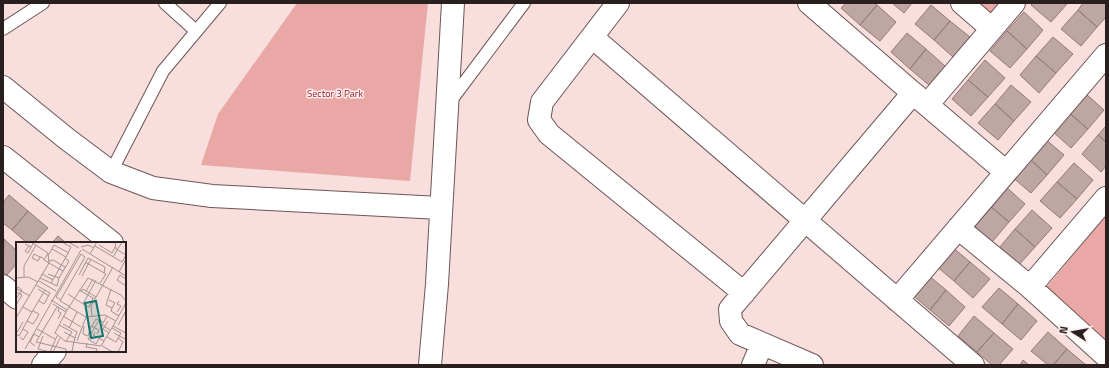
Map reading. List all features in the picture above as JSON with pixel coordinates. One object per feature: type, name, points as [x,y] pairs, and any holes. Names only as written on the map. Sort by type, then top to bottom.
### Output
[{"type":"street","points":[[430,365],[437,284],[440,208],[453,3]]},
{"type":"street","points":[[618,3],[542,102],[539,120],[549,134],[744,293]]},
{"type":"street","points":[[809,3],[1006,172]]},
{"type":"street","points":[[962,3],[992,29]]},
{"type":"street","points":[[812,365],[740,334],[731,321],[730,309],[805,220],[920,99],[992,29],[1014,3]]},
{"type":"street","points":[[592,37],[973,365]]},
{"type":"street","points":[[897,300],[1006,172],[1102,67]]},
{"type":"street","points":[[3,87],[67,139],[111,172],[153,188],[212,196],[440,208]]},
{"type":"street","points":[[3,157],[111,242]]},
{"type":"street","points":[[1030,287],[1104,204]]},
{"type":"street","points":[[958,228],[1030,287],[1106,356]]},
{"type":"street","points":[[3,286],[16,297]]},
{"type":"street","points":[[753,365],[762,344]]},
{"type":"street","points":[[43,365],[54,352]]},
{"type":"lane","points":[[3,29],[43,3]]},
{"type":"lane","points":[[165,3],[196,32]]},
{"type":"lane","points":[[111,172],[163,71],[220,3]]},
{"type":"lane","points":[[446,107],[524,3]]},
{"type":"green space","name":"Sector 3 Park","points":[[297,3],[428,3],[410,181],[201,165],[218,114]]},
{"type":"green space","points":[[976,3],[1002,3],[991,16]]},
{"type":"green space","points":[[1104,218],[1106,220],[1106,341],[1045,289]]},
{"type":"building","points":[[846,3],[874,3],[877,5],[860,25],[841,8]]},
{"type":"building","points":[[892,3],[912,3],[904,13]]},
{"type":"building","points":[[1033,3],[1067,4],[1051,22],[1031,5]]},
{"type":"building","points":[[1083,3],[1106,3],[1106,17],[1097,27],[1078,10]]},
{"type":"building","points":[[877,5],[896,22],[880,41],[860,25]]},
{"type":"building","points":[[931,5],[950,21],[934,40],[915,24]]},
{"type":"building","points":[[1078,10],[1097,27],[1081,46],[1061,29]]},
{"type":"building","points":[[1024,12],[1043,30],[1027,49],[1007,31]]},
{"type":"building","points":[[950,21],[970,37],[953,57],[934,40]]},
{"type":"building","points":[[1007,31],[1027,49],[1010,68],[990,51]]},
{"type":"building","points":[[907,33],[926,49],[910,69],[891,52]]},
{"type":"building","points":[[1053,37],[1073,54],[1056,73],[1036,56]]},
{"type":"building","points":[[926,49],[945,66],[929,85],[910,69]]},
{"type":"building","points":[[1036,56],[1056,73],[1039,93],[1020,75]]},
{"type":"building","points":[[985,60],[1005,78],[988,97],[968,80]]},
{"type":"building","points":[[968,80],[988,97],[971,116],[952,99]]},
{"type":"building","points":[[1011,85],[1031,102],[1014,121],[995,104]]},
{"type":"building","points":[[1085,93],[1104,110],[1088,129],[1068,112]]},
{"type":"building","points":[[995,104],[1014,121],[998,140],[978,123]]},
{"type":"building","points":[[1068,112],[1088,129],[1071,148],[1052,131]]},
{"type":"building","points":[[1106,126],[1106,142],[1098,135]]},
{"type":"building","points":[[1098,135],[1106,142],[1106,166],[1101,172],[1082,154]]},
{"type":"building","points":[[1044,138],[1064,155],[1047,175],[1028,157]]},
{"type":"building","points":[[1028,157],[1047,175],[1031,193],[1011,176]]},
{"type":"building","points":[[1074,163],[1093,180],[1077,199],[1057,182]]},
{"type":"building","points":[[1057,182],[1077,199],[1060,218],[1040,201]]},
{"type":"building","points":[[1005,186],[1025,204],[1009,222],[989,205]]},
{"type":"building","points":[[9,195],[28,211],[12,230],[3,223],[3,202]]},
{"type":"building","points":[[989,205],[1009,222],[992,242],[972,224]]},
{"type":"building","points":[[1032,210],[1052,228],[1035,247],[1015,229]]},
{"type":"building","points":[[28,211],[48,228],[35,242],[26,242],[12,230]]},
{"type":"building","points":[[1015,229],[1035,247],[1018,266],[999,248]]},
{"type":"building","points":[[58,236],[65,242],[53,242]]},
{"type":"building","points":[[4,239],[16,250],[16,264],[7,275],[3,272]]},
{"type":"building","points":[[951,246],[970,262],[954,281],[935,265]]},
{"type":"building","points":[[970,262],[990,279],[973,298],[954,281]]},
{"type":"building","points":[[927,274],[946,290],[930,310],[910,293]]},
{"type":"building","points":[[999,288],[1018,304],[1002,324],[982,307]]},
{"type":"building","points":[[946,290],[965,307],[949,326],[930,310]]},
{"type":"building","points":[[1018,304],[1037,321],[1021,340],[1002,324]]},
{"type":"building","points":[[974,316],[994,333],[977,352],[958,336]]},
{"type":"building","points":[[1048,332],[1067,349],[1053,365],[1048,365],[1031,351]]},
{"type":"building","points":[[994,333],[1013,349],[999,365],[992,365],[977,352]]},
{"type":"building","points":[[1067,349],[1086,365],[1053,365]]},
{"type":"building","points":[[1023,360],[1029,365],[1020,365]]}]
